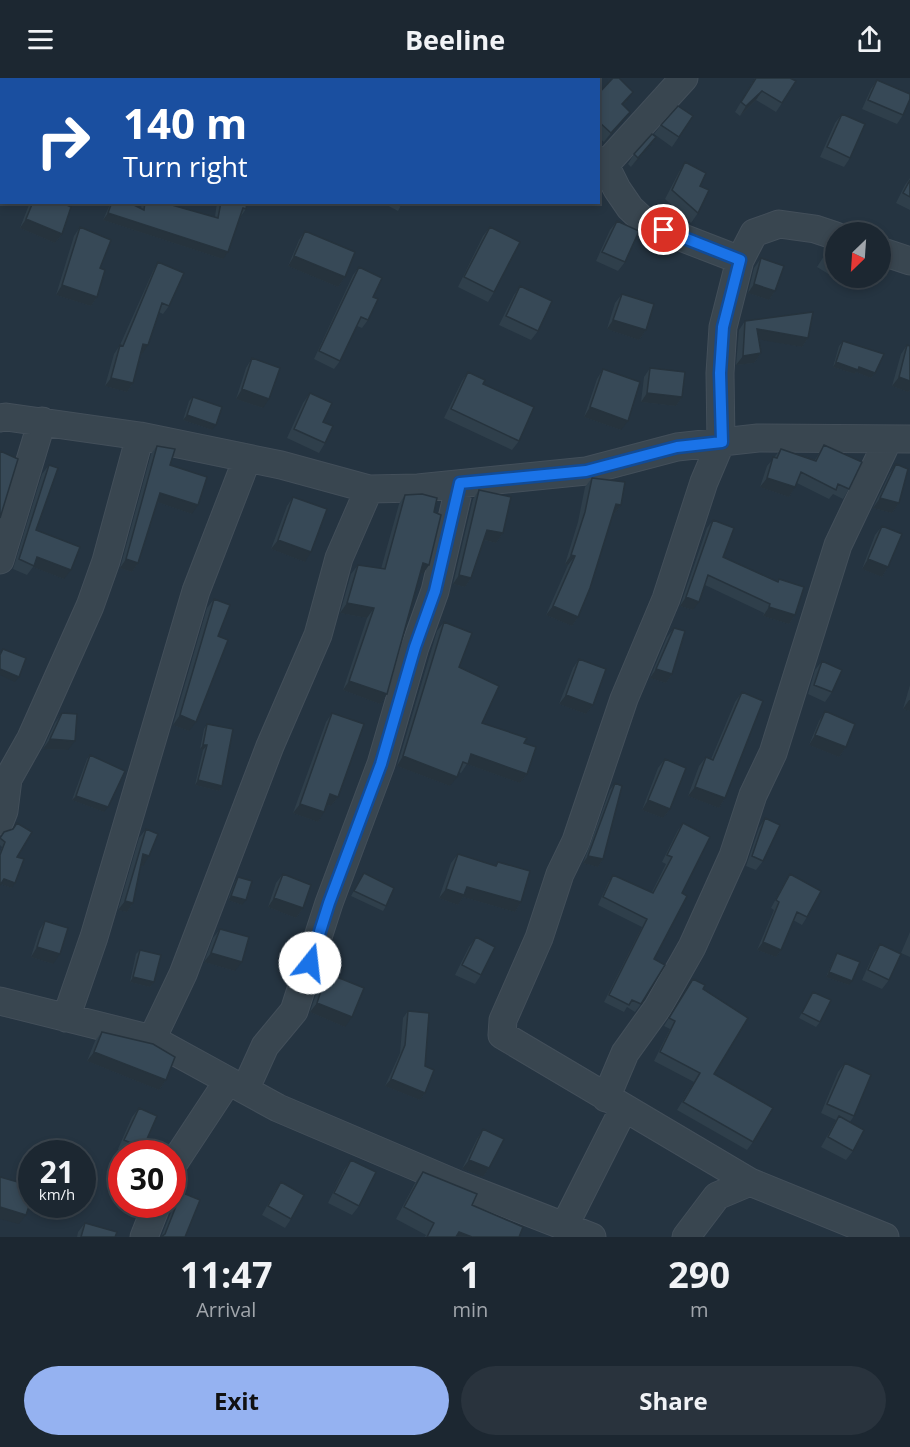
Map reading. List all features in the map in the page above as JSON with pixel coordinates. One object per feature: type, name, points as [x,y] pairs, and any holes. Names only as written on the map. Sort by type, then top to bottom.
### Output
[{"type":"street","points":[[684,78],[602,162],[624,198],[647,224],[740,260]]},
{"type":"street","points":[[825,232],[779,224],[754,233],[740,260],[723,327],[720,373],[722,442],[704,482],[666,599],[624,699],[576,841],[560,874],[539,938],[501,1028],[502,1035],[750,1182],[885,1237]]},
{"type":"street","points":[[891,255],[910,261]]},
{"type":"street","points":[[2,416],[140,436],[369,489],[586,471],[677,447],[758,438],[899,440],[838,545],[772,753],[753,795],[733,856],[692,947],[658,1007],[625,1053],[615,1103],[564,1227]]},
{"type":"street","points":[[0,560],[42,421]]},
{"type":"street","points":[[0,821],[4,811],[8,779],[31,738],[90,606],[106,561],[140,436]]},
{"type":"street","points":[[66,1018],[94,937],[196,591],[247,459]]},
{"type":"street","points":[[186,1149],[294,1011],[329,903],[381,764],[415,647],[435,591],[460,483]]},
{"type":"street","points":[[152,1039],[183,974],[270,746],[318,635],[339,558],[369,489]]},
{"type":"street","points":[[0,1001],[152,1039],[278,1108],[363,1145],[592,1237]]},
{"type":"street","points":[[686,1237],[717,1196],[750,1182]]},
{"type":"street","points":[[144,1237],[151,1218]]},
{"type":"building","points":[[613,78],[619,78],[633,92],[622,104],[630,112],[611,133],[600,123],[600,92]]},
{"type":"building","points":[[756,78],[790,78],[796,81],[782,103],[762,91],[746,106],[741,102]]},
{"type":"building","points":[[877,80],[910,94],[903,115],[868,100]]},
{"type":"building","points":[[678,106],[693,116],[679,137],[661,125]]},
{"type":"building","points":[[842,114],[865,124],[850,158],[827,147]]},
{"type":"building","points":[[652,134],[656,137],[638,158],[634,154]]},
{"type":"building","points":[[685,162],[706,173],[700,186],[709,190],[698,213],[672,190]]},
{"type":"building","points":[[910,180],[910,197],[903,193]]},
{"type":"building","points":[[32,204],[65,204],[71,207],[62,234],[26,219]]},
{"type":"building","points":[[111,204],[132,204],[144,210],[145,204],[168,204],[218,218],[221,204],[247,204],[246,209],[243,208],[228,252],[108,213]]},
{"type":"building","points":[[617,221],[639,231],[625,262],[602,252]]},
{"type":"building","points":[[80,227],[111,240],[100,268],[105,270],[97,297],[62,285]]},
{"type":"building","points":[[490,227],[520,242],[494,292],[464,277]]},
{"type":"building","points":[[305,231],[355,252],[345,277],[294,256]]},
{"type":"building","points":[[761,258],[784,266],[775,291],[754,284]]},
{"type":"building","points":[[158,262],[184,273],[169,306],[162,303],[148,345],[143,344],[133,383],[111,378],[120,345],[123,346]]},
{"type":"building","points":[[359,267],[382,278],[373,297],[378,299],[368,320],[361,317],[340,361],[319,351]]},
{"type":"building","points":[[520,286],[552,301],[538,331],[506,316]]},
{"type":"building","points":[[622,294],[654,304],[646,330],[613,320]]},
{"type":"building","points":[[813,312],[808,338],[757,329],[761,353],[743,356],[745,321]]},
{"type":"building","points":[[843,341],[884,354],[875,373],[836,362]]},
{"type":"building","points":[[907,345],[910,346],[910,381],[899,377]]},
{"type":"building","points":[[252,358],[280,368],[269,399],[242,389]]},
{"type":"building","points":[[650,368],[685,372],[682,397],[647,393]]},
{"type":"building","points":[[603,369],[640,382],[628,421],[590,407]]},
{"type":"building","points":[[468,372],[485,380],[483,384],[534,407],[519,441],[451,409]]},
{"type":"building","points":[[310,393],[332,403],[323,422],[333,426],[325,443],[294,429]]},
{"type":"building","points":[[193,397],[222,407],[216,425],[187,415]]},
{"type":"building","points":[[824,445],[862,462],[849,489],[838,484],[836,490],[801,472],[795,487],[767,478],[773,457],[777,458],[781,449],[816,461]]},
{"type":"building","points":[[157,446],[175,449],[170,465],[207,477],[198,505],[160,493],[138,563],[126,559]]},
{"type":"building","points":[[0,451],[18,459],[0,518]]},
{"type":"building","points":[[896,464],[908,469],[899,503],[880,498]]},
{"type":"building","points":[[49,465],[58,468],[36,530],[80,547],[71,570],[37,557],[34,566],[19,559]]},
{"type":"building","points":[[592,478],[625,482],[621,505],[616,504],[590,588],[578,617],[553,606],[575,556],[571,555],[585,512]]},
{"type":"building","points":[[479,490],[511,497],[503,533],[487,530],[471,578],[459,575]]},
{"type":"building","points":[[422,494],[437,498],[434,512],[441,515],[429,565],[423,563],[387,694],[349,681],[374,608],[347,603],[358,565],[385,569],[405,495]]},
{"type":"building","points":[[293,497],[327,509],[311,552],[278,540]]},
{"type":"building","points":[[713,520],[734,528],[723,557],[778,582],[779,579],[804,587],[795,615],[769,607],[770,604],[708,575],[699,602],[686,597]]},
{"type":"building","points":[[882,526],[902,534],[888,567],[868,559]]},
{"type":"building","points":[[214,599],[230,605],[218,636],[228,640],[196,722],[180,715]]},
{"type":"building","points":[[444,622],[472,633],[459,667],[499,686],[482,723],[527,738],[524,743],[536,747],[527,774],[471,754],[468,764],[463,762],[457,777],[403,756]]},
{"type":"building","points":[[674,628],[685,631],[672,674],[656,669]]},
{"type":"building","points":[[3,649],[26,658],[19,677],[0,669],[0,655]]},
{"type":"building","points":[[579,659],[606,669],[593,705],[566,695]]},
{"type":"building","points":[[822,661],[842,670],[832,692],[814,685]]},
{"type":"building","points":[[742,692],[763,701],[725,798],[695,787],[706,757],[713,760]]},
{"type":"building","points":[[825,711],[855,724],[846,747],[815,735]]},
{"type":"building","points":[[62,713],[77,714],[75,741],[50,739]]},
{"type":"building","points":[[332,713],[364,724],[338,797],[330,794],[324,812],[300,804]]},
{"type":"building","points":[[207,724],[233,729],[222,786],[198,780],[207,745],[203,745]]},
{"type":"building","points":[[90,755],[125,771],[108,807],[76,796]]},
{"type":"building","points":[[665,759],[686,768],[670,809],[648,800]]},
{"type":"building","points":[[615,783],[622,786],[603,859],[588,856]]},
{"type":"building","points":[[765,818],[780,825],[763,861],[752,856]]},
{"type":"building","points":[[17,823],[32,832],[17,857],[24,859],[15,883],[4,879],[0,885],[0,855],[5,842],[0,838],[4,832],[13,829]]},
{"type":"building","points":[[683,823],[710,837],[682,893],[687,896],[654,959],[665,965],[641,1004],[632,1000],[629,1005],[609,995],[647,919],[603,897],[613,875],[653,893],[672,857],[667,855]]},
{"type":"building","points":[[146,829],[158,834],[149,856],[143,854],[133,903],[125,901]]},
{"type":"building","points":[[458,854],[496,866],[498,862],[530,871],[521,902],[467,887],[464,895],[446,889]]},
{"type":"building","points":[[364,873],[394,888],[386,906],[354,891]]},
{"type":"building","points":[[283,874],[311,885],[303,908],[274,898]]},
{"type":"building","points":[[790,874],[821,891],[807,917],[797,912],[781,950],[763,942],[779,902],[776,900]]},
{"type":"building","points":[[238,877],[252,881],[246,900],[231,896]]},
{"type":"building","points":[[45,921],[68,928],[60,954],[37,947]]},
{"type":"building","points":[[220,929],[249,937],[242,962],[211,953]]},
{"type":"building","points":[[476,937],[495,947],[481,975],[462,965]]},
{"type":"building","points":[[880,944],[901,954],[889,980],[868,970]]},
{"type":"building","points":[[140,950],[161,955],[154,982],[133,977]]},
{"type":"building","points":[[837,953],[860,962],[852,981],[829,972]]},
{"type":"building","points":[[327,973],[364,988],[352,1017],[317,1003]]},
{"type":"building","points":[[693,979],[705,985],[703,989],[748,1018],[714,1074],[773,1108],[753,1142],[683,1102],[700,1073],[660,1052],[675,1021],[669,1018]]},
{"type":"building","points":[[813,992],[831,1000],[820,1022],[802,1013]]},
{"type":"building","points":[[408,1011],[429,1013],[425,1066],[434,1070],[425,1093],[391,1079],[405,1045]]},
{"type":"building","points":[[102,1032],[153,1044],[175,1057],[166,1080],[94,1052]]},
{"type":"building","points":[[845,1063],[871,1075],[854,1116],[827,1104]]},
{"type":"building","points":[[139,1108],[157,1116],[146,1140],[124,1140]]},
{"type":"building","points":[[839,1116],[864,1130],[853,1151],[828,1137]]},
{"type":"building","points":[[483,1129],[504,1139],[489,1168],[469,1160]]},
{"type":"building","points":[[351,1160],[376,1172],[359,1206],[334,1193]]},
{"type":"building","points":[[423,1172],[477,1194],[472,1205],[523,1227],[519,1237],[472,1237],[459,1232],[456,1237],[427,1237],[434,1223],[404,1207]]},
{"type":"building","points":[[0,1177],[18,1182],[18,1213],[0,1207]]},
{"type":"building","points":[[281,1182],[304,1195],[291,1219],[268,1206]]},
{"type":"building","points":[[186,1194],[200,1200],[185,1237],[161,1237],[165,1234],[171,1218],[186,1218]]},
{"type":"building","points":[[85,1223],[117,1232],[115,1237],[81,1237]]},
{"type":"route","points":[[310,963],[329,903],[381,764],[415,647],[435,591],[460,483],[586,471],[677,447],[722,442],[720,373],[723,327],[740,260],[664,230]]}]
